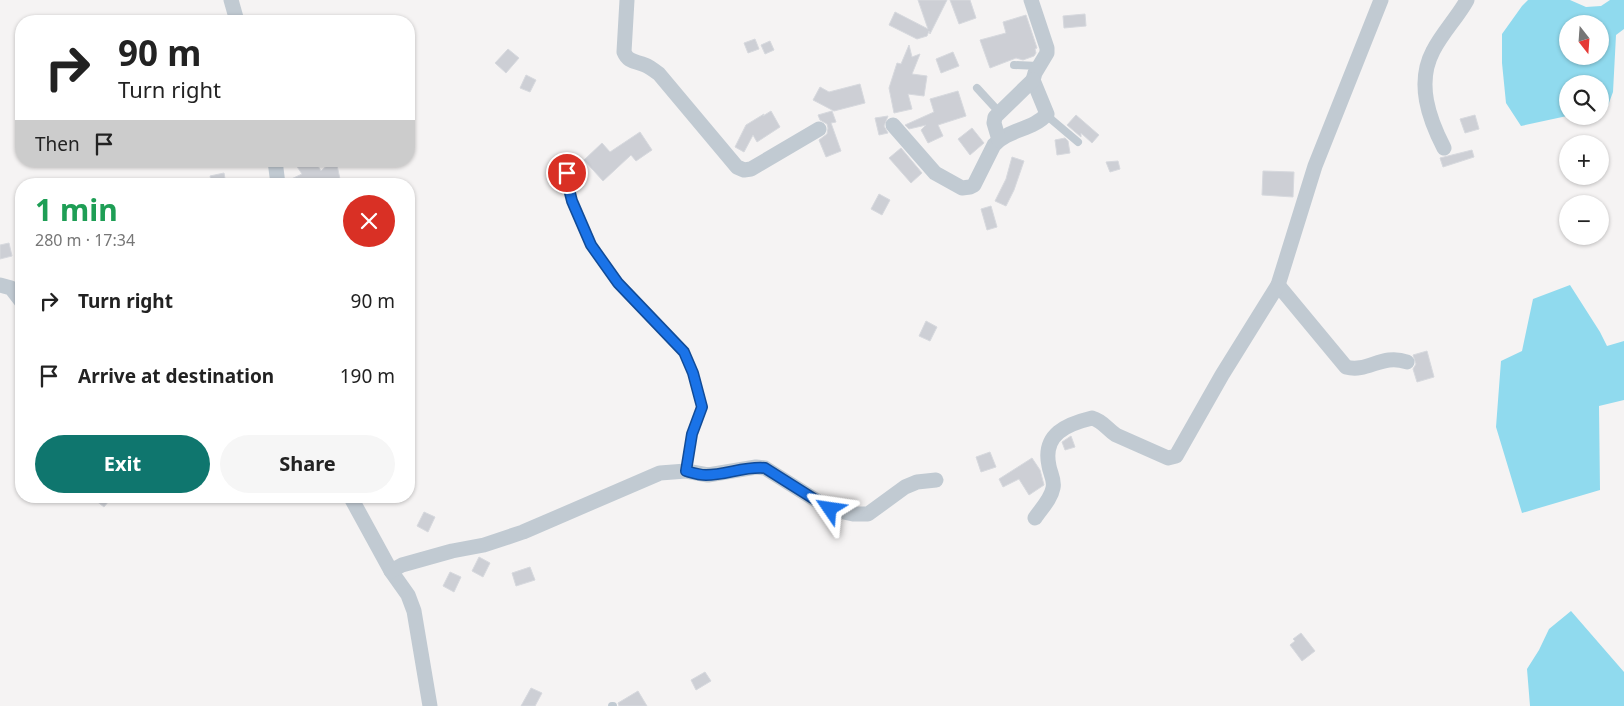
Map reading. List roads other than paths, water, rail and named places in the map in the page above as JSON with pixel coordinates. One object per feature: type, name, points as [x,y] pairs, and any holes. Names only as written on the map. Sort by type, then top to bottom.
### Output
[{"type":"street","points":[[231,0],[235,15]]},
{"type":"street","points":[[627,0],[624,52],[626,57],[646,65],[659,74],[737,168],[751,169],[819,129]]},
{"type":"street","points":[[999,140],[994,120],[999,112],[1033,80],[1047,53],[1031,0]]},
{"type":"street","points":[[1034,518],[1050,497],[1053,478],[1047,455],[1053,436],[1062,429],[1092,418],[1102,422],[1116,435],[1168,458],[1176,456],[1222,375],[1278,284],[1315,166],[1381,0]]},
{"type":"street","points":[[1444,148],[1429,115],[1426,98],[1427,70],[1433,51],[1467,0]]},
{"type":"street","points":[[893,125],[935,173],[962,188],[970,187],[974,184],[994,145],[999,140],[1037,123],[1047,114],[1033,80]]},
{"type":"street","points":[[1278,284],[1346,367],[1358,369],[1391,359],[1407,362]]},
{"type":"street","points":[[0,285],[11,288],[15,293]]},
{"type":"street","points":[[391,571],[402,565],[452,551],[484,545],[523,532],[660,473],[686,471],[708,475],[756,467],[765,468],[830,509],[853,514],[868,514],[905,487],[917,482],[936,480]]},
{"type":"street","points":[[354,503],[391,571],[408,595],[414,611],[430,706]]},
{"type":"lane","points":[[1014,64],[1039,66]]},
{"type":"lane","points":[[977,88],[999,112]]},
{"type":"lane","points":[[1047,114],[1078,142]]},
{"type":"lane","points":[[567,160],[568,185],[572,201],[591,245],[618,283],[684,352],[693,373],[702,407],[692,434],[686,471]]},
{"type":"water","points":[[1528,0],[1570,0],[1586,7],[1601,6],[1610,0],[1624,0],[1624,29],[1616,35],[1613,92],[1609,103],[1609,75],[1559,75],[1559,118],[1521,126],[1506,103],[1502,63],[1502,34]]},
{"type":"water","points":[[1570,285],[1607,346],[1624,341],[1624,400],[1599,406],[1600,490],[1522,513],[1496,427],[1501,361],[1522,351],[1533,299]]},
{"type":"water","points":[[1571,611],[1624,672],[1624,706],[1530,706],[1527,669],[1549,629]]}]
